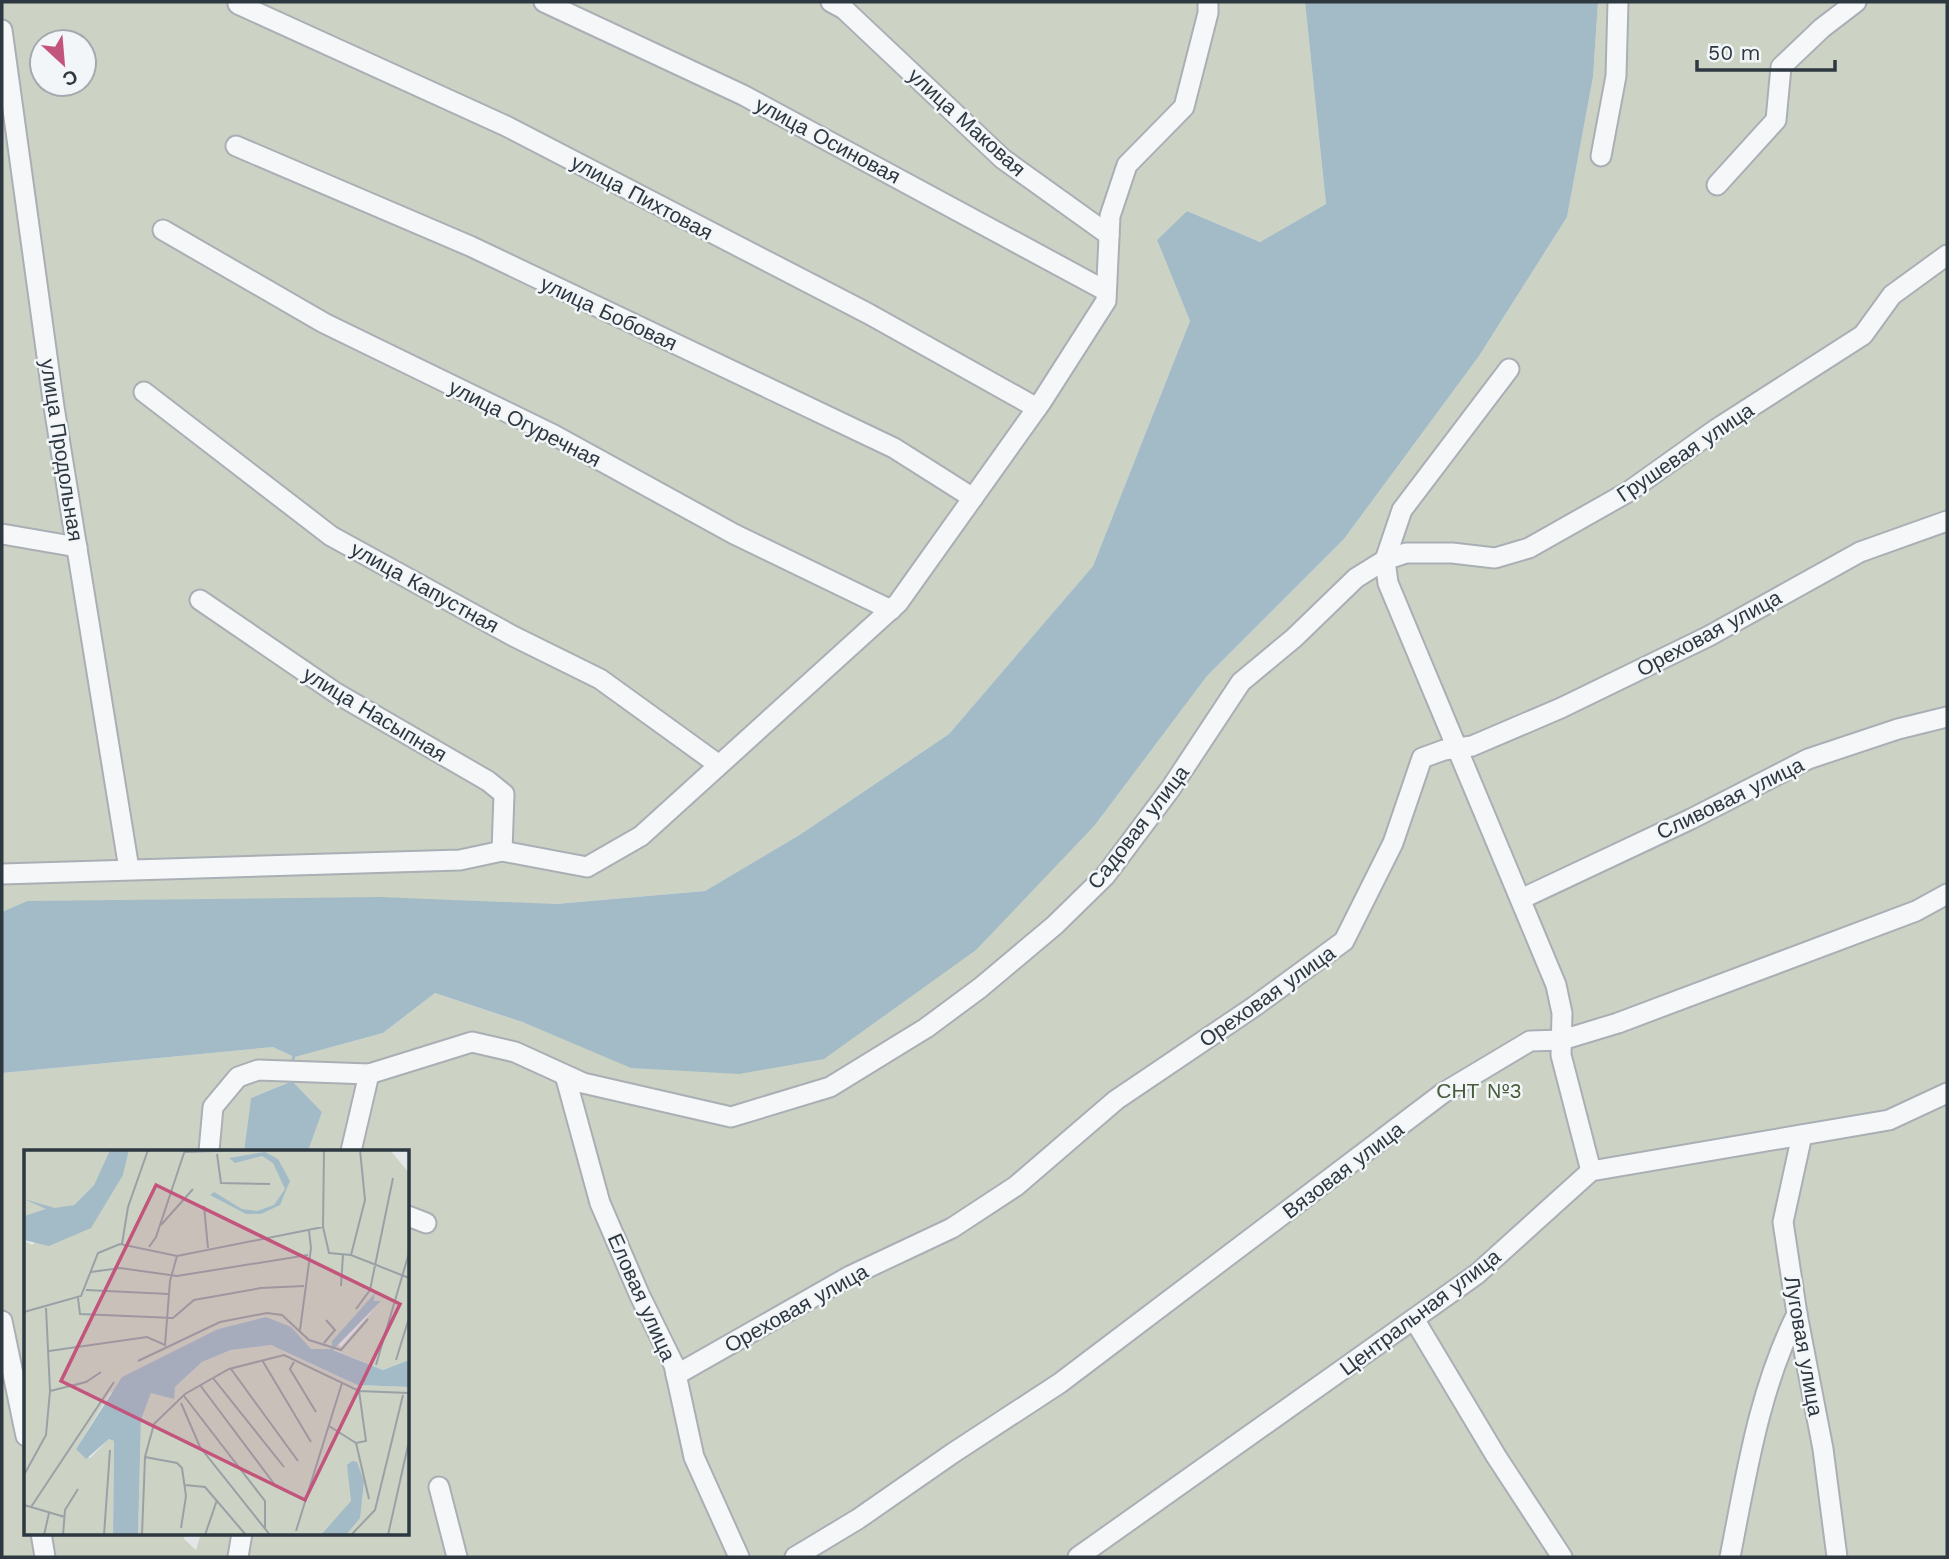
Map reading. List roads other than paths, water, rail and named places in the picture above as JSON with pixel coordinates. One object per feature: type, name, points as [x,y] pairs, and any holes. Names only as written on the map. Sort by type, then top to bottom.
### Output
[{"type":"street","name":"улица Осиновая","points":[[544,2],[743,95],[1106,291]]},
{"type":"street","name":"улица Маковая","points":[[831,2],[844,9],[1003,159],[1109,235]]},
{"type":"street","points":[[2,874],[460,860],[502,851],[587,867],[641,836],[898,603],[1037,408],[1106,301],[1110,216],[1127,165],[1184,107],[1208,13],[1208,2]]},
{"type":"street","points":[[1601,156],[1616,76],[1618,2]]},
{"type":"street","points":[[1717,185],[1776,120],[1781,67],[1822,28],[1856,2]]},
{"type":"street","name":"улица Пихтовая","points":[[238,4],[506,126],[869,313],[1037,408]]},
{"type":"street","name":"улица Продольная","points":[[2,30],[54,408],[129,869]]},
{"type":"street","name":"улица Бобовая","points":[[236,146],[470,246],[894,449],[973,498]]},
{"type":"street","name":"улица Огуречная","points":[[163,230],[324,323],[554,435],[734,534],[891,610]]},
{"type":"street","name":"Грушевая улица","points":[[1385,559],[1406,553],[1452,553],[1495,558],[1529,548],[1628,492],[1715,430],[1863,335],[1892,295],[1947,255]]},
{"type":"street","points":[[1509,369],[1402,510],[1385,559],[1388,583],[1556,985],[1562,1013],[1561,1055],[1591,1171],[1889,1120],[1947,1093]]},
{"type":"street","name":"улица Капустная","points":[[144,392],[331,536],[513,636],[600,680],[719,765]]},
{"type":"street","name":"Ореховая улица","points":[[676,1375],[850,1276],[952,1228],[1016,1186],[1116,1100],[1255,1006],[1344,941],[1393,843],[1422,758],[1444,750],[1472,746],[1561,708],[1709,636],[1860,552],[1947,521]]},
{"type":"street","points":[[2,534],[77,547]]},
{"type":"street","name":"Садовая улица","points":[[209,1150],[213,1107],[238,1077],[258,1070],[369,1074],[472,1042],[515,1052],[583,1083],[731,1117],[830,1087],[915,1035],[980,988],[1055,925],[1105,876],[1171,788],[1241,682],[1294,638],[1356,578],[1385,559]]},
{"type":"street","name":"улица Насыпная","points":[[200,600],[336,693],[488,781],[503,794],[502,851]]},
{"type":"street","name":"Сливовая улица","points":[[1521,899],[1808,759],[1898,729],[1947,717]]},
{"type":"street","name":"Вязовая улица","points":[[795,1557],[858,1519],[1060,1383],[1443,1093],[1530,1041],[1562,1040],[1618,1023],[1916,911],[1947,894]]},
{"type":"street","points":[[351,1150],[369,1074]]},
{"type":"street","name":"Еловая улица","points":[[565,1075],[600,1203],[674,1366],[694,1457],[739,1557]]},
{"type":"street","name":"Луговая улица","points":[[1802,1135],[1783,1222],[1797,1314],[1823,1449],[1837,1557]]},
{"type":"street","name":"Центральная улица","points":[[1078,1557],[1477,1274],[1591,1171]]},
{"type":"street","points":[[1730,1557],[1751,1451],[1783,1343],[1797,1314]]},
{"type":"street","points":[[1414,1319],[1496,1456],[1562,1557]]},
{"type":"street","points":[[2,1321],[24,1426]]},
{"type":"street","points":[[439,1487],[457,1557]]},
{"type":"street","points":[[41,1534],[45,1557]]},
{"type":"street","points":[[237,1557],[242,1534]]},
{"type":"water","points":[[1305,2],[1598,2],[1593,77],[1567,217],[1479,356],[1344,539],[1207,676],[1095,825],[976,950],[824,1059],[739,1074],[631,1068],[525,1023],[435,993],[383,1033],[295,1057],[293,1082],[322,1112],[308,1150],[244,1150],[251,1098],[290,1082],[292,1056],[273,1047],[2,1073],[2,912],[27,901],[379,897],[556,904],[705,891],[801,834],[949,734],[1093,566],[1190,321],[1157,240],[1187,211],[1260,242],[1326,204]]},
{"type":"park label","name":"СНТ №3","points":[[1479,1090]]}]
